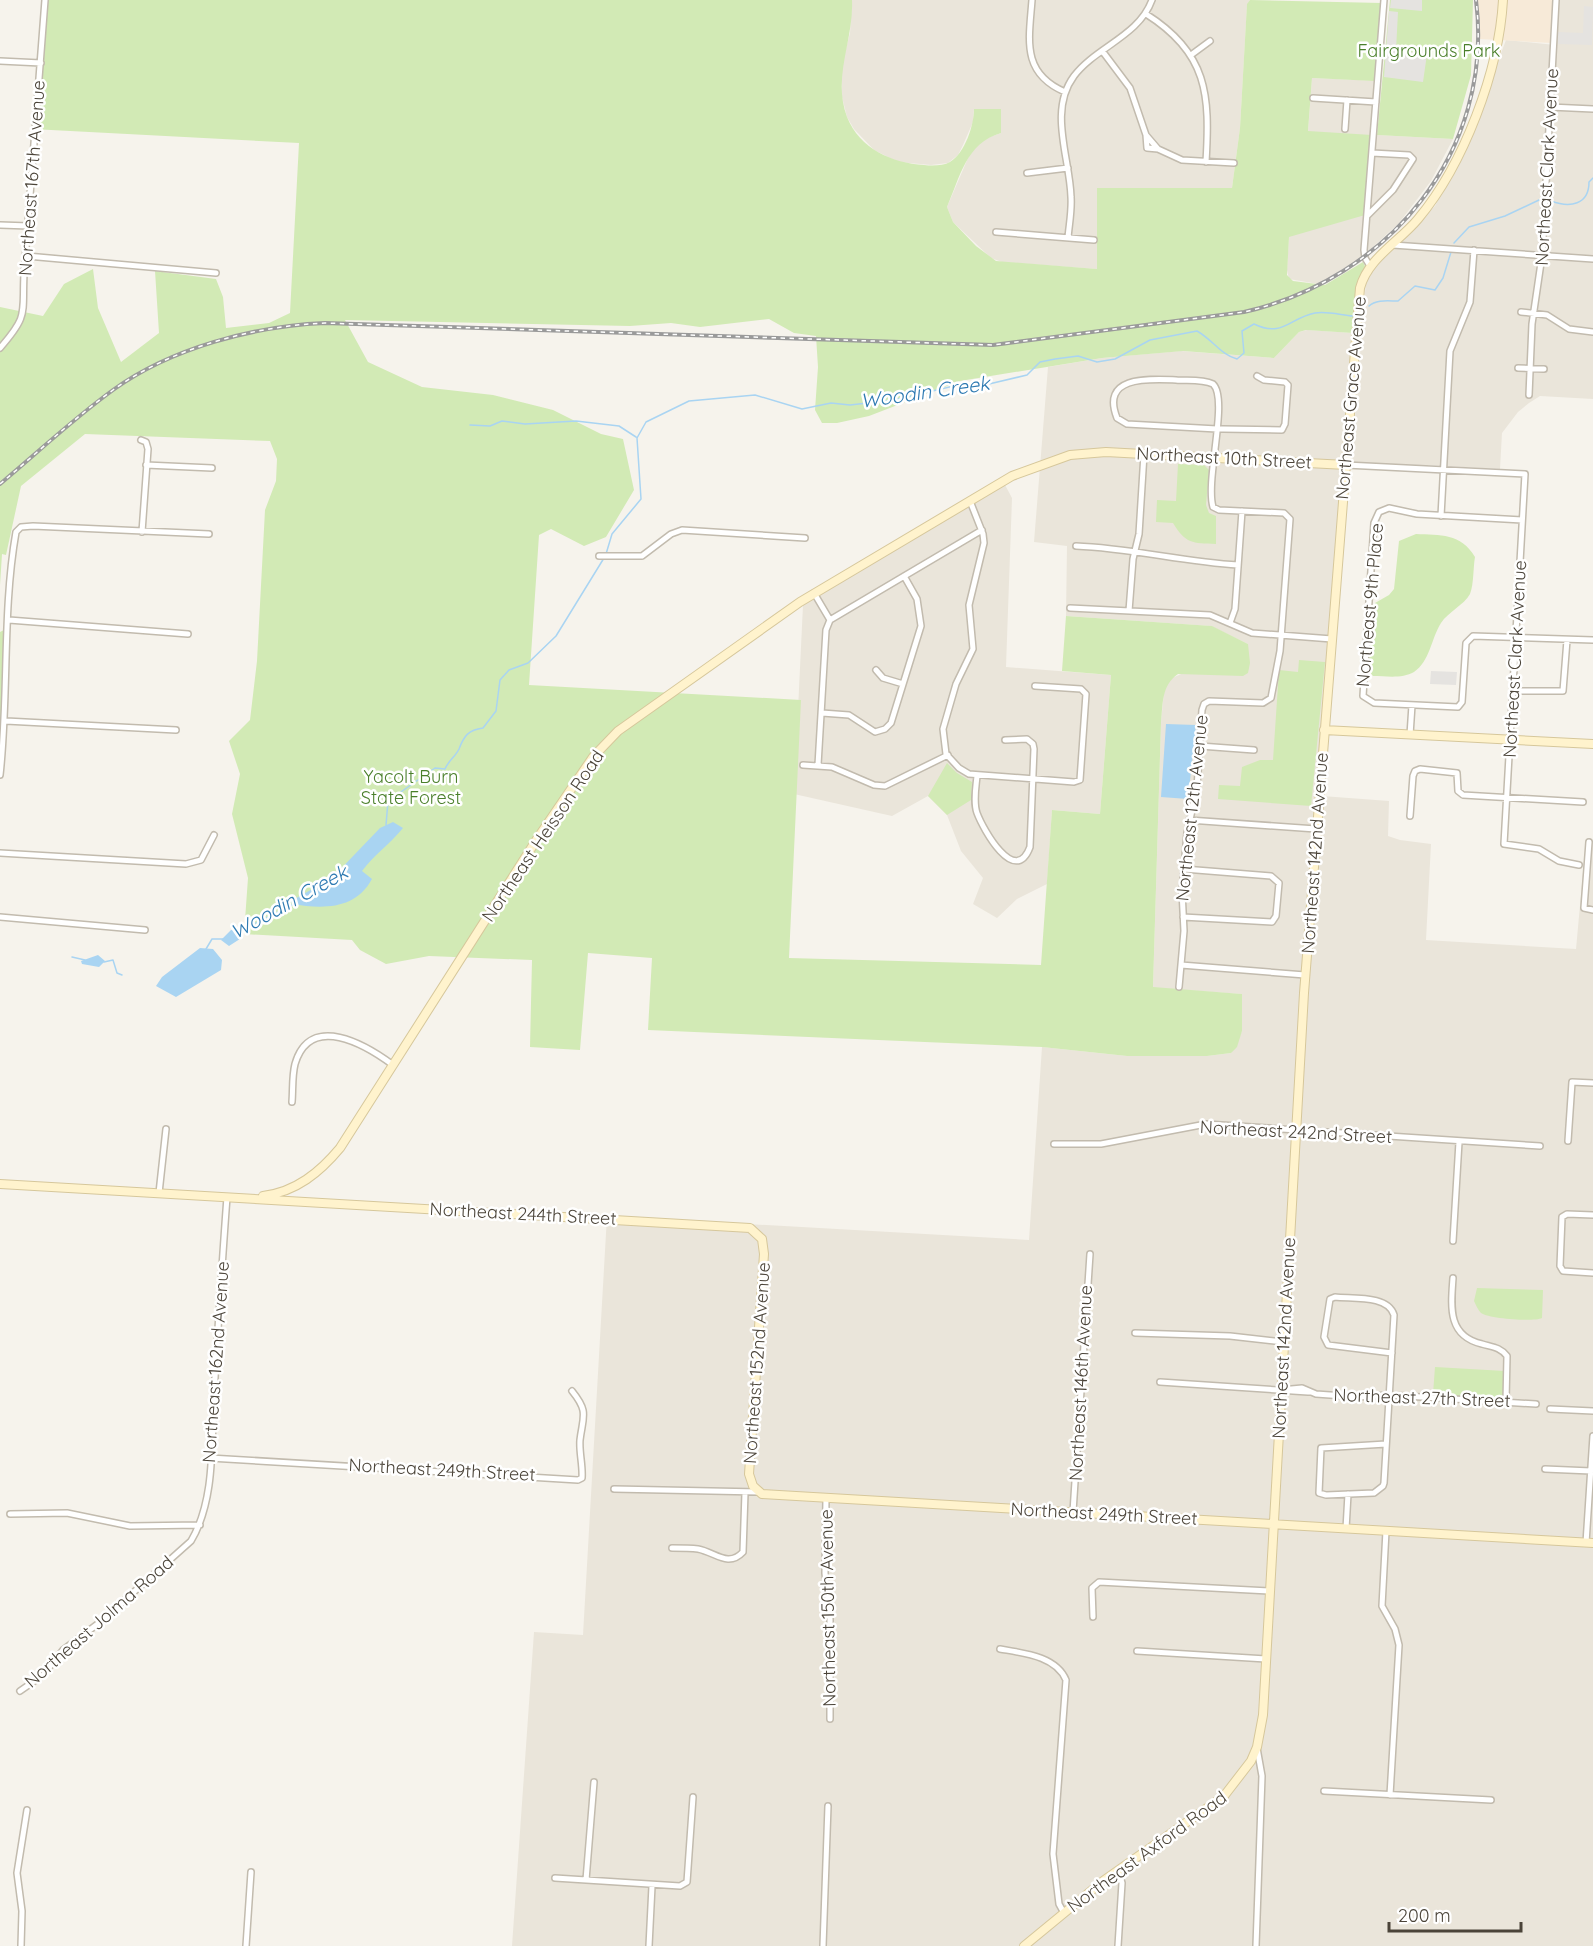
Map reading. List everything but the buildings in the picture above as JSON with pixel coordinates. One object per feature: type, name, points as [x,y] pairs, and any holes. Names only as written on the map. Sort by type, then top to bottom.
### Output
[{"type":"street","name":"Northeast 167th Avenue","points":[[0,348],[22,319],[38,126],[45,0]]},
{"type":"street","points":[[1032,0],[1029,42],[1032,60],[1046,82],[1065,92]]},
{"type":"street","points":[[1068,238],[1071,198],[1061,117],[1065,92],[1080,70],[1146,14],[1152,0]]},
{"type":"street","points":[[1370,266],[1365,258],[1364,250],[1384,0]]},
{"type":"street","name":"Northeast Grace Avenue","points":[[1324,730],[1362,281],[1370,266],[1393,245],[1432,201],[1460,153],[1498,50],[1503,0]]},
{"type":"street","name":"Northeast Clark Avenue","points":[[1529,394],[1534,313],[1542,256],[1556,0]]},
{"type":"street","points":[[1146,14],[1168,29],[1191,55],[1200,72],[1207,96],[1206,162]]},
{"type":"street","points":[[1191,55],[1210,41]]},
{"type":"street","points":[[1102,52],[1130,88],[1146,135],[1158,149],[1177,159],[1234,163]]},
{"type":"street","points":[[0,61],[41,63]]},
{"type":"street","points":[[1313,98],[1376,102]]},
{"type":"street","points":[[1345,129],[1347,100]]},
{"type":"street","points":[[1550,107],[1593,109]]},
{"type":"street","points":[[1372,153],[1413,157]]},
{"type":"street","points":[[1367,216],[1393,190],[1413,157],[1420,153]]},
{"type":"street","points":[[1026,173],[1068,168]]},
{"type":"street","points":[[0,225],[29,226]]},
{"type":"street","points":[[996,232],[1094,240]]},
{"type":"street","points":[[1393,245],[1593,259]]},
{"type":"street","points":[[1474,250],[1470,302],[1455,333],[1450,351],[1441,516],[1522,520]]},
{"type":"street","points":[[27,256],[33,259],[216,273]]},
{"type":"street","points":[[1521,312],[1551,317],[1569,329],[1593,332]]},
{"type":"street","points":[[1518,368],[1544,369]]},
{"type":"street","points":[[1257,376],[1264,380],[1285,382],[1288,385],[1286,424],[1282,430],[1217,429],[1127,424],[1120,421],[1115,410],[1117,396],[1131,381],[1142,379],[1209,382],[1216,387],[1220,396],[1217,429],[1214,458],[1213,507],[1219,510],[1288,515],[1290,521],[1281,634]]},
{"type":"street","points":[[141,440],[146,442],[148,448],[141,532]]},
{"type":"street","name":"Northeast 10th Street","points":[[970,501],[1012,476],[1070,455],[1088,452],[1525,474]]},
{"type":"street","points":[[1129,611],[1144,454]]},
{"type":"street","points":[[147,465],[212,468]]},
{"type":"street","name":"Northeast Clark Avenue","points":[[1525,474],[1504,844],[1539,849],[1559,861],[1579,865]]},
{"type":"street","points":[[970,501],[982,530],[984,543],[969,605],[973,649],[956,684],[943,729],[943,743],[948,755],[963,771],[977,776],[1074,782],[1080,780],[1087,697],[1081,689],[1035,686]]},
{"type":"street","name":"Northeast Heisson Road","points":[[250,1198],[292,1188],[328,1162],[393,1065],[537,839],[593,757],[618,731],[814,594],[970,501]]},
{"type":"street","name":"Northeast 9th Place","points":[[1412,705],[1371,703],[1364,698],[1361,689],[1374,523],[1379,513],[1389,508],[1441,516]]},
{"type":"street","points":[[1230,623],[1235,611],[1242,511]]},
{"type":"street","points":[[0,775],[6,721],[11,562],[16,532],[21,526],[210,534]]},
{"type":"street","points":[[599,555],[642,556],[670,534],[682,530],[805,538]]},
{"type":"street","points":[[818,765],[826,630],[830,620],[982,530]]},
{"type":"street","points":[[1076,546],[1174,557],[1195,563],[1238,565]]},
{"type":"street","points":[[822,713],[849,715],[866,728],[879,732],[890,725],[921,626],[917,599],[904,576]]},
{"type":"street","points":[[814,594],[830,620]]},
{"type":"street","points":[[1070,608],[1210,615],[1252,633],[1332,639]]},
{"type":"street","points":[[9,620],[188,634]]},
{"type":"street","name":"Northeast 12th Avenue","points":[[1179,987],[1182,965],[1184,869],[1189,820],[1197,788],[1202,710],[1205,702],[1268,701],[1278,662],[1281,634]]},
{"type":"street","points":[[1410,735],[1412,705],[1460,706],[1465,647],[1470,638],[1480,635],[1593,640]]},
{"type":"street","points":[[1514,691],[1563,691],[1567,640]]},
{"type":"street","points":[[876,670],[882,678],[903,684]]},
{"type":"street","points":[[6,721],[176,730]]},
{"type":"street","points":[[1324,730],[1593,744]]},
{"type":"street","name":"Northeast 142nd Avenue","points":[[1256,1946],[1262,1776],[1257,1747],[1263,1715],[1305,975],[1324,730]]},
{"type":"street","points":[[977,776],[977,813],[1002,855],[1012,861],[1023,858],[1030,847],[1034,779],[1033,744],[1023,738],[1005,740]]},
{"type":"street","points":[[1200,746],[1254,750]]},
{"type":"street","points":[[803,765],[832,767],[874,785],[885,786],[948,755]]},
{"type":"street","points":[[1410,816],[1415,771],[1457,773],[1460,793],[1583,802]]},
{"type":"street","points":[[1189,820],[1316,829]]},
{"type":"street","points":[[0,853],[186,864],[201,860],[214,835]]},
{"type":"street","points":[[1589,842],[1590,865],[1584,910],[1593,910]]},
{"type":"street","points":[[1183,917],[1268,923],[1274,921],[1277,905],[1277,878],[1184,869]]},
{"type":"street","points":[[0,917],[145,930]]},
{"type":"street","points":[[1182,965],[1305,975]]},
{"type":"street","points":[[292,1102],[295,1065],[299,1053],[306,1044],[318,1037],[338,1036],[375,1052],[393,1065]]},
{"type":"street","points":[[1568,1141],[1572,1082],[1593,1083]]},
{"type":"street","name":"Northeast 242nd Street","points":[[1054,1144],[1101,1144],[1206,1124],[1540,1146]]},
{"type":"street","points":[[159,1193],[166,1130]]},
{"type":"street","points":[[1453,1241],[1459,1142]]},
{"type":"street","points":[[0,1184],[250,1198]]},
{"type":"street","points":[[292,1188],[297,1198],[305,1202]]},
{"type":"street","name":"Northeast 162nd Avenue","points":[[200,1526],[204,1514],[210,1458],[227,1197]]},
{"type":"street","name":"Northeast 244th Street","points":[[250,1198],[741,1227],[758,1233]]},
{"type":"street","points":[[1593,1215],[1567,1214],[1562,1217],[1560,1269],[1593,1274]]},
{"type":"street","name":"Northeast 152nd Avenue","points":[[758,1233],[764,1245],[764,1254],[749,1474],[753,1486],[759,1492]]},
{"type":"street","name":"Northeast 146th Avenue","points":[[1073,1512],[1090,1254]]},
{"type":"street","points":[[1453,1278],[1451,1312],[1460,1333],[1470,1340],[1498,1348],[1507,1356],[1506,1401]]},
{"type":"street","points":[[1386,1444],[1321,1448],[1318,1488],[1321,1494],[1374,1493],[1381,1490],[1384,1483],[1386,1444],[1392,1353],[1394,1315],[1390,1307],[1382,1302],[1335,1297],[1330,1299],[1326,1315],[1326,1343],[1334,1347],[1392,1353]]},
{"type":"street","points":[[1135,1333],[1230,1336],[1283,1342]]},
{"type":"street","name":"Northeast 27th Street","points":[[1161,1382],[1358,1397],[1389,1395],[1536,1404]]},
{"type":"street","name":"Northeast 249th Street","points":[[210,1458],[578,1480],[582,1479],[580,1442],[585,1417],[584,1408],[572,1392]]},
{"type":"street","points":[[1551,1409],[1593,1411]]},
{"type":"street","points":[[1590,1543],[1593,1436]]},
{"type":"street","points":[[1545,1469],[1591,1471]]},
{"type":"street","name":"Northeast 249th Street","points":[[614,1489],[759,1492],[777,1496],[1590,1543]]},
{"type":"street","points":[[672,1548],[699,1549],[724,1560],[737,1558],[743,1552],[745,1493]]},
{"type":"street","points":[[1346,1529],[1348,1494]]},
{"type":"street","name":"Northeast 150th Avenue","points":[[826,1498],[825,1573],[830,1619],[830,1719]]},
{"type":"street","points":[[10,1514],[67,1513],[130,1526],[200,1526]]},
{"type":"street","name":"Northeast Jolma Road","points":[[21,1691],[43,1676],[63,1650],[99,1623],[191,1541],[200,1526]]},
{"type":"street","points":[[1386,1531],[1382,1606],[1395,1629],[1399,1645],[1390,1795]]},
{"type":"street","points":[[1093,1617],[1092,1588],[1099,1582],[1269,1590]]},
{"type":"street","points":[[1000,1649],[1045,1660],[1059,1669],[1066,1680],[1053,1854],[1059,1904],[1064,1913]]},
{"type":"street","points":[[1137,1652],[1266,1659]]},
{"type":"street","name":"Northeast Axford Road","points":[[1024,1946],[1118,1870],[1216,1803],[1246,1771],[1257,1747]]},
{"type":"street","points":[[586,1880],[594,1782]]},
{"type":"street","points":[[1324,1791],[1491,1800]]},
{"type":"street","points":[[555,1878],[652,1886],[680,1886],[687,1882],[693,1797]]},
{"type":"street","points":[[823,1946],[828,1806]]},
{"type":"street","points":[[21,1946],[22,1911],[17,1873],[27,1810]]},
{"type":"street","points":[[1118,1870],[1122,1883],[1118,1946]]},
{"type":"street","points":[[246,1946],[251,1872]]},
{"type":"street","points":[[649,1946],[652,1886]]},
{"type":"shaded area","points":[[852,0],[1250,0],[1247,5],[1240,128],[1232,188],[1097,188],[1097,269],[1002,262],[991,258],[953,222],[947,207],[971,151],[984,139],[1001,133],[1001,109],[974,109],[973,122],[963,145],[958,155],[948,163],[931,165],[898,162],[874,150],[854,129],[847,117],[842,97],[842,64],[850,33]]},
{"type":"shaded area","points":[[1391,0],[1422,0],[1422,11],[1390,8]]},
{"type":"shaded area","points":[[1478,0],[1555,0],[1552,43],[1480,39]]},
{"type":"shaded area","points":[[1556,0],[1593,0],[1593,399],[1540,396],[1529,403],[1518,412],[1502,433],[1500,469],[1428,465],[1427,472],[1351,468],[1366,280],[1379,262],[1435,206],[1463,154],[1506,40],[1555,45]]},
{"type":"shaded area","points":[[1584,6],[1593,7],[1592,45],[1558,44],[1558,32],[1583,33]]},
{"type":"shaded area","points":[[1389,11],[1398,12],[1396,50],[1427,54],[1423,82],[1384,77]]},
{"type":"shaded area","points":[[1312,78],[1381,81],[1377,135],[1453,139],[1431,181],[1399,223],[1361,258],[1318,284],[1289,279],[1287,270],[1289,237],[1308,132]]},
{"type":"shaded area","points":[[1307,330],[1353,333],[1300,998],[1308,999],[1322,796],[1389,801],[1388,836],[1431,844],[1426,940],[1576,949],[1586,840],[1593,841],[1593,1946],[512,1946],[534,1632],[583,1635],[607,1216],[1029,1240],[1042,1047],[1127,1056],[1207,1056],[1231,1053],[1242,1031],[1242,994],[1153,988],[1164,690],[1170,679],[1248,644],[1211,626],[1066,616],[1067,546],[1034,542],[1048,367],[1102,358],[1181,351],[1274,358],[1299,332]]},
{"type":"shaded area","points":[[1004,483],[1012,498],[1006,667],[1111,675],[1100,814],[1052,810],[1047,884],[1017,899],[997,918],[973,904],[983,878],[961,851],[947,815],[928,796],[892,816],[794,794],[803,605]]},
{"type":"shaded area","points":[[1431,671],[1457,672],[1456,685],[1430,684]]},
{"type":"green space","name":"Yacolt Burn State Forest","points":[[42,0],[852,0],[842,87],[847,117],[860,138],[878,152],[900,161],[930,166],[941,165],[950,162],[960,152],[970,130],[974,109],[1001,109],[1001,133],[989,138],[972,153],[961,173],[947,207],[953,222],[976,246],[996,261],[1097,269],[1097,188],[1232,188],[1240,128],[1247,4],[1250,0],[1382,3],[1374,81],[1312,78],[1308,131],[1372,135],[1365,215],[1289,237],[1287,275],[1293,281],[1325,285],[1363,262],[1365,266],[1357,289],[1353,333],[1306,330],[1299,332],[1274,358],[1183,351],[1102,358],[960,381],[869,416],[837,423],[822,423],[815,410],[818,367],[816,336],[794,333],[769,319],[700,327],[671,323],[630,326],[345,320],[368,362],[422,387],[493,395],[553,410],[601,434],[623,439],[634,490],[606,537],[584,546],[551,529],[539,535],[529,685],[801,700],[789,958],[1041,965],[1052,810],[1100,814],[1111,675],[1062,671],[1066,616],[1212,626],[1248,644],[1250,663],[1248,673],[1243,676],[1178,674],[1168,684],[1164,696],[1161,723],[1153,987],[1242,994],[1242,1031],[1237,1047],[1231,1053],[1207,1056],[1127,1056],[1042,1047],[648,1030],[652,958],[588,953],[580,1050],[530,1047],[532,960],[429,956],[386,964],[360,950],[352,940],[244,934],[248,878],[232,814],[240,774],[229,741],[250,720],[257,661],[265,510],[276,481],[277,459],[270,441],[85,434],[21,486],[6,555],[2,554],[0,585],[0,307],[43,316],[64,284],[93,269],[98,308],[121,362],[159,333],[155,271],[216,279],[223,297],[226,328],[269,323],[290,313],[299,143],[32,129]]},
{"type":"green space","name":"Fairgrounds Park","points":[[1390,0],[1473,0],[1471,75],[1453,139],[1377,135]]},
{"type":"green space","points":[[1178,464],[1204,465],[1209,470],[1206,505],[1209,513],[1216,516],[1216,544],[1190,541],[1173,523],[1156,522],[1157,500],[1176,501]]},
{"type":"green space","points":[[1416,534],[1457,539],[1469,549],[1475,557],[1470,594],[1441,623],[1424,662],[1414,672],[1399,676],[1373,676],[1368,670],[1375,603],[1389,595],[1394,589],[1399,541]]},
{"type":"green space","points":[[4,630],[0,746],[0,632]]},
{"type":"green space","points":[[1299,660],[1325,662],[1311,806],[1218,799],[1219,785],[1240,786],[1242,767],[1260,760],[1273,760],[1279,670],[1298,672]]},
{"type":"green space","points":[[947,763],[957,773],[972,782],[971,800],[947,815],[928,796]]},
{"type":"green space","points":[[1477,1288],[1543,1290],[1542,1318],[1512,1319],[1481,1313],[1474,1301]]},
{"type":"green space","points":[[1435,1367],[1505,1371],[1504,1394],[1499,1399],[1433,1394]]},
{"type":"water","points":[[1166,724],[1196,725],[1188,799],[1161,797]]},
{"type":"water","points":[[393,822],[403,828],[362,871],[372,879],[357,897],[337,905],[315,907],[292,904],[291,901],[332,878],[380,828]]},
{"type":"water","points":[[243,929],[243,937],[229,946],[221,940],[231,930]]},
{"type":"water","points":[[200,948],[213,949],[222,960],[221,970],[176,997],[156,986],[162,977]]},
{"type":"water","points":[[98,955],[105,961],[99,967],[82,964],[81,961]]},
{"type":"waterway","name":"Woodin Creek","points":[[1551,201],[1565,204],[1577,203],[1586,196],[1589,182],[1593,178]]},
{"type":"waterway","name":"Woodin Creek","points":[[1454,243],[1469,227],[1505,216],[1539,200]]},
{"type":"waterway","name":"Woodin Creek","points":[[1369,306],[1379,301],[1398,301],[1415,286],[1435,290],[1443,278],[1451,252]]},
{"type":"waterway","name":"Woodin Creek","points":[[606,554],[612,534],[641,499],[637,438],[646,422],[689,401],[755,395],[802,409],[831,403],[850,405],[894,400],[958,385],[989,384],[1027,375],[1040,362],[1055,359],[1078,356],[1097,362],[1115,359],[1150,340],[1197,331],[1226,354],[1237,359],[1244,353],[1242,331],[1254,324],[1272,329],[1286,326],[1306,315],[1315,313],[1353,316]]},
{"type":"waterway","points":[[470,425],[490,426],[502,421],[525,424],[576,421],[619,426],[636,437]]},
{"type":"waterway","name":"Woodin Creek","points":[[386,825],[388,801],[435,768],[445,769],[458,752],[467,734],[483,728],[496,711],[500,680],[509,670],[528,663],[556,636],[604,558]]},
{"type":"waterway","name":"Woodin Creek","points":[[242,930],[294,904]]},
{"type":"waterway","name":"Woodin Creek","points":[[206,949],[212,939],[223,939]]},
{"type":"waterway","name":"Woodin Creek","points":[[72,957],[85,960]]},
{"type":"waterway","name":"Woodin Creek","points":[[104,962],[113,960],[117,973],[122,975]]},
{"type":"railway","points":[[0,484],[84,413],[136,375],[187,351],[242,334],[270,329],[325,323],[993,345],[1244,312],[1296,295],[1344,271],[1386,239],[1421,201],[1449,157],[1468,108],[1477,56],[1476,0]]}]
